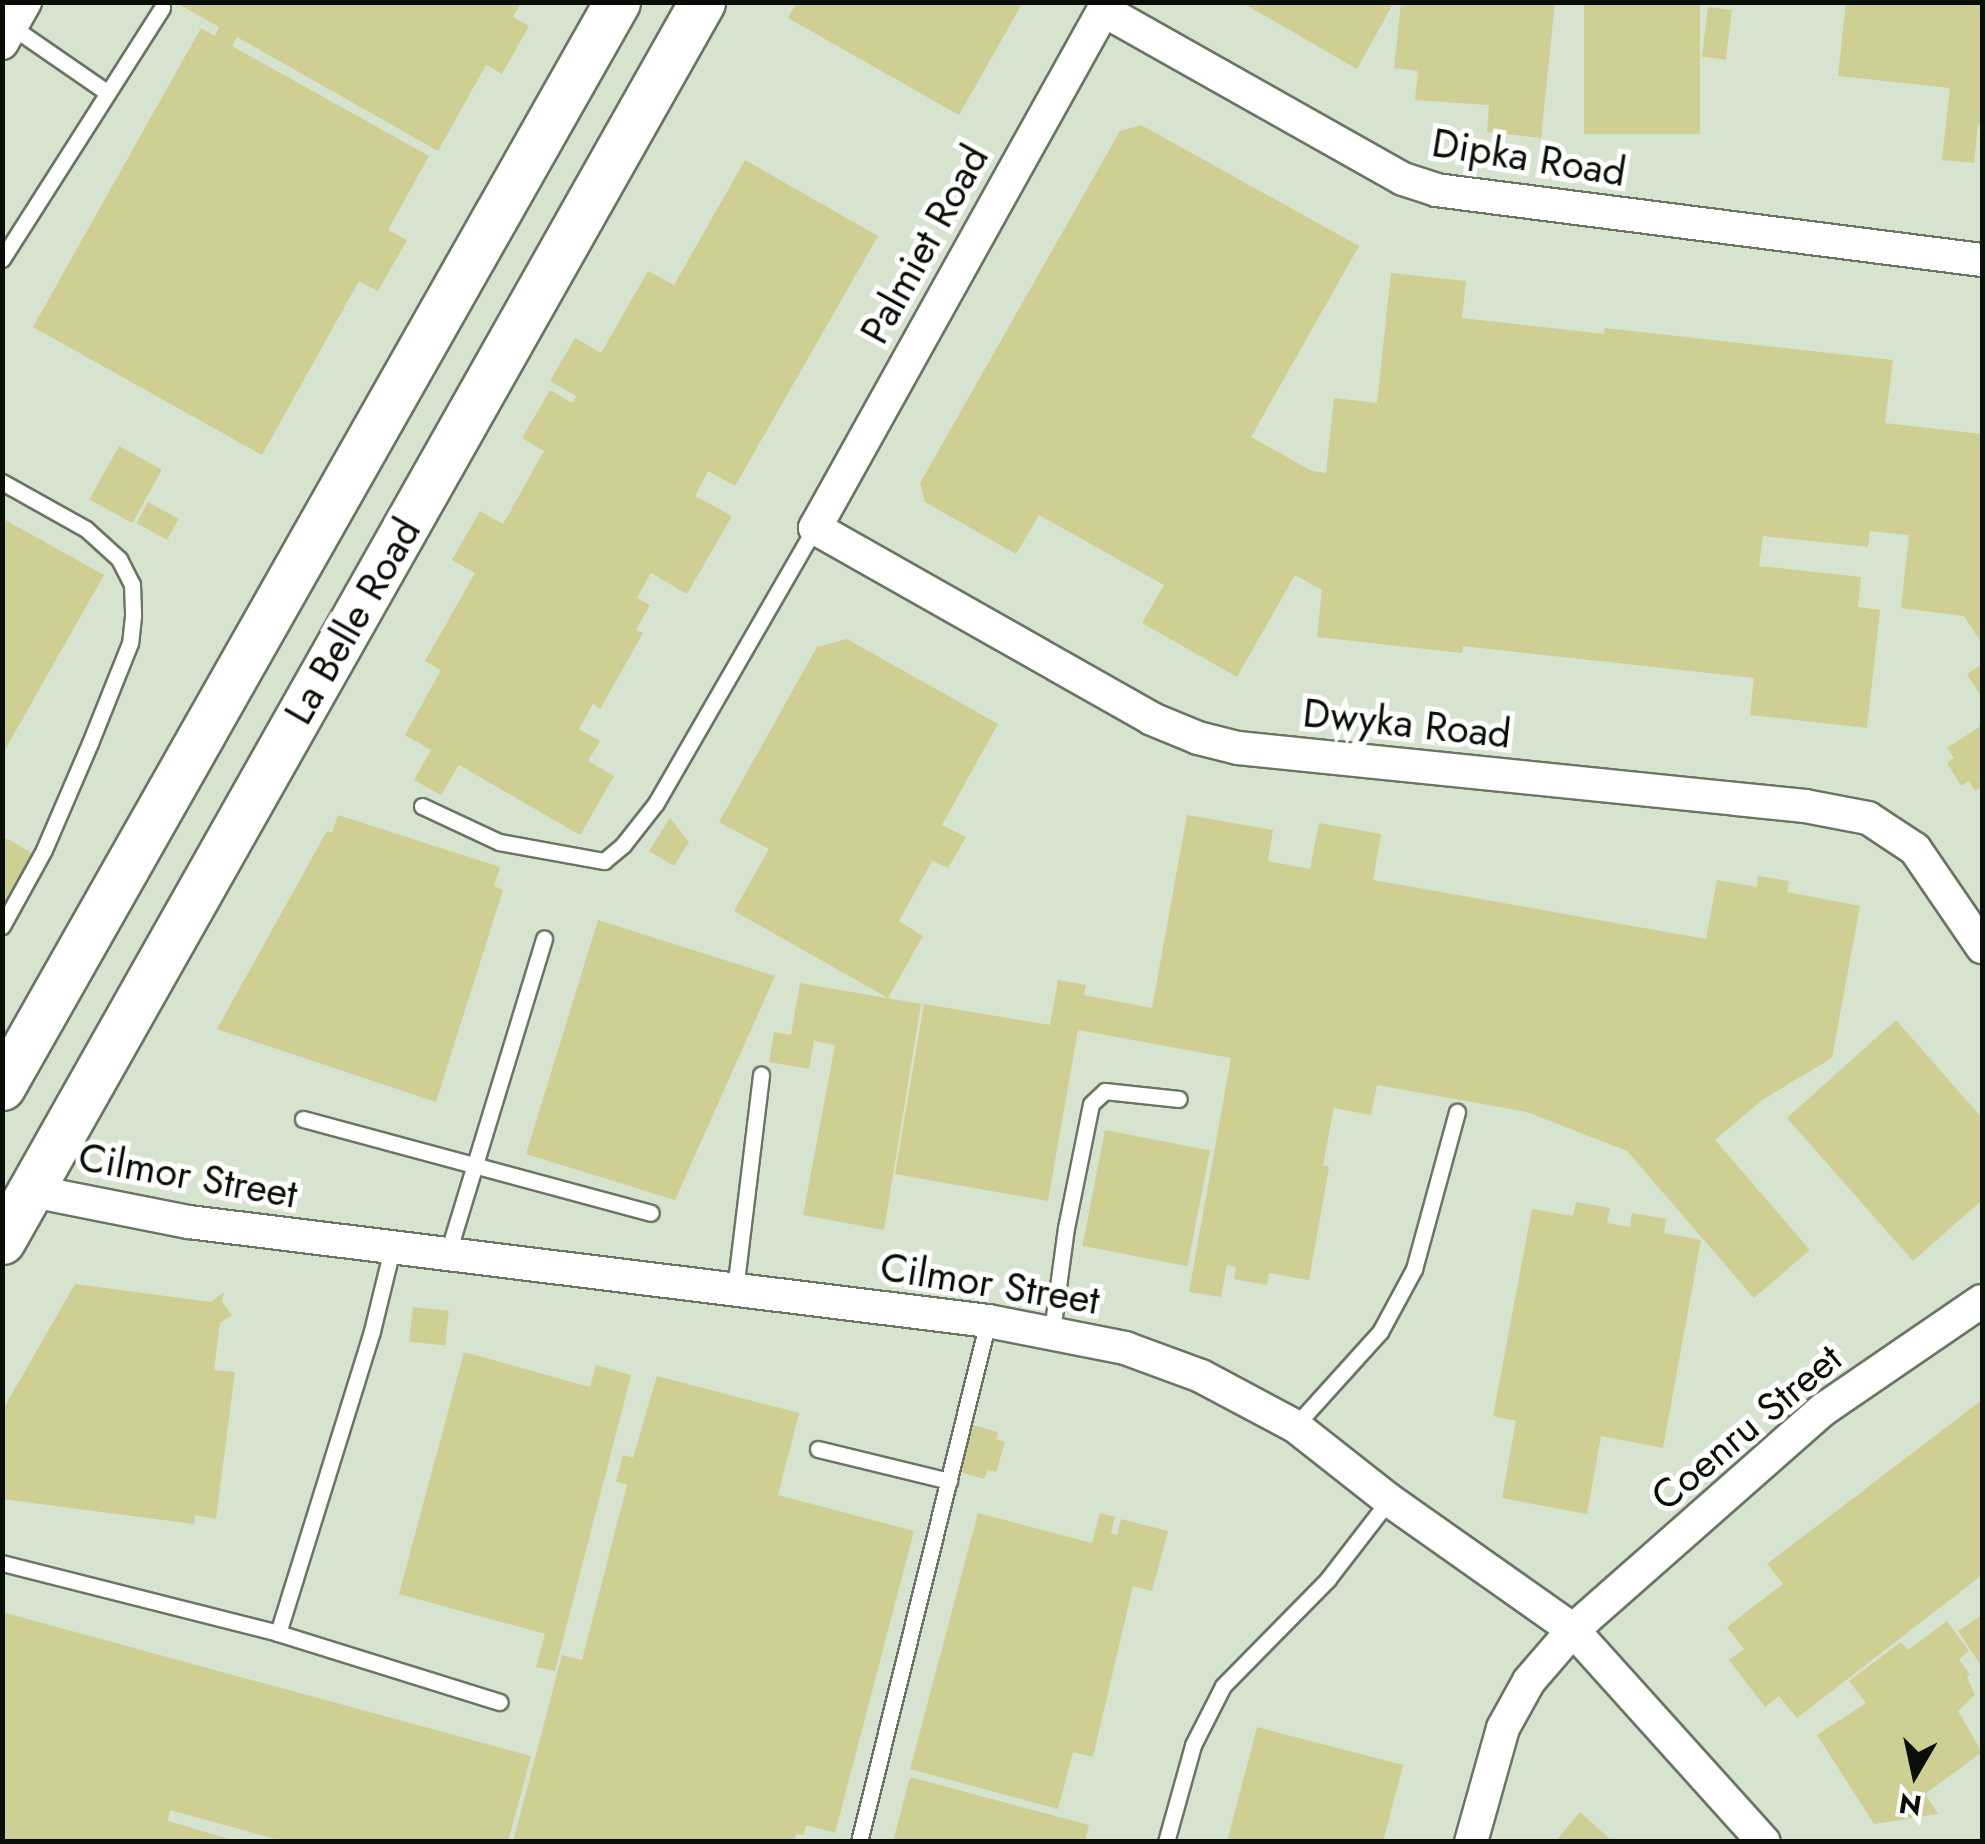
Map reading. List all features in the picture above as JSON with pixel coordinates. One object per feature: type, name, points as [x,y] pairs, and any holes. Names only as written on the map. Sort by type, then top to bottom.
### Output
[{"type":"main road","name":"La Belle Road","points":[[2,1087],[617,2]]},
{"type":"main road","name":"La Belle Road","points":[[2,1240],[702,2]]},
{"type":"street","name":"Dipka Road","points":[[1105,6],[1403,178],[1436,190],[1982,260]]},
{"type":"street","name":"Palmiet Road","points":[[815,528],[1105,6]]},
{"type":"street","name":"Dwyka Road","points":[[815,528],[1152,719],[1198,738],[1238,748],[1805,806],[1868,818],[1915,849],[1982,947]]},
{"type":"street","name":"Cilmor Street","points":[[32,1190],[189,1222],[392,1250],[988,1320],[1125,1348],[1201,1376],[1294,1426],[1389,1500],[1573,1630],[1764,1842]]},
{"type":"street","name":"Coenru Street","points":[[1471,1842],[1503,1728],[1529,1681],[1573,1630],[1824,1409],[1982,1302]]},
{"type":"lane","points":[[2,259],[162,8]]},
{"type":"lane","points":[[10,23],[108,93]]},
{"type":"lane","points":[[2,482],[86,529],[119,559],[132,584],[133,616],[130,643],[90,743],[44,850],[2,926]]},
{"type":"lane","points":[[422,806],[500,842],[604,861],[623,845],[656,802],[815,528]]},
{"type":"lane","points":[[447,1256],[544,938]]},
{"type":"lane","points":[[736,1290],[761,1075]]},
{"type":"lane","points":[[1052,1331],[1066,1228],[1091,1104],[1105,1091],[1179,1099]]},
{"type":"lane","points":[[1294,1426],[1380,1332],[1414,1269],[1457,1112]]},
{"type":"lane","points":[[303,1119],[651,1213]]},
{"type":"lane","points":[[278,1633],[372,1331],[392,1250]]},
{"type":"lane","points":[[859,1842],[988,1320]]},
{"type":"lane","points":[[818,1448],[948,1481]]},
{"type":"lane","points":[[1166,1842],[1193,1745],[1222,1686],[1328,1579],[1389,1500]]},
{"type":"lane","points":[[2,1564],[278,1633],[500,1702]]},
{"type":"building","points":[[175,2],[521,2],[513,17],[529,26],[502,74],[486,65],[438,151],[237,37],[232,46],[429,156],[388,230],[407,240],[378,291],[359,281],[262,455],[33,327],[201,28],[215,36],[219,27]]},
{"type":"building","points":[[797,2],[1023,2],[959,115],[788,18]]},
{"type":"building","points":[[1241,2],[1394,2],[1357,69]]},
{"type":"building","points":[[1401,2],[1555,2],[1541,138],[1487,132],[1489,105],[1415,100],[1418,71],[1394,68]]},
{"type":"building","points":[[1584,2],[1700,2],[1700,134],[1584,134]]},
{"type":"building","points":[[1846,2],[1982,2],[1982,125],[1978,124],[1974,163],[1942,160],[1950,88],[1838,76]]},
{"type":"building","points":[[1708,7],[1732,10],[1726,60],[1702,57]]},
{"type":"building","points":[[1141,125],[1359,246],[1251,437],[1312,471],[1326,473],[1334,398],[1377,403],[1391,273],[1466,281],[1462,318],[1604,334],[1605,328],[1893,360],[1885,423],[1982,434],[1982,644],[1964,616],[1901,608],[1909,535],[1870,531],[1868,547],[1763,536],[1759,566],[1861,577],[1858,607],[1880,610],[1867,728],[1750,715],[1754,678],[1463,646],[1462,653],[1317,637],[1322,590],[1295,575],[1237,677],[1142,623],[1164,585],[1039,515],[1016,554],[925,502],[920,483],[1120,131]]},
{"type":"building","points":[[745,160],[878,236],[735,486],[708,471],[695,496],[732,516],[687,594],[651,573],[637,598],[650,605],[636,630],[643,633],[600,709],[593,704],[579,729],[600,741],[588,761],[614,776],[580,835],[459,765],[441,795],[414,780],[431,750],[405,735],[441,670],[425,661],[475,573],[452,560],[480,511],[503,524],[544,451],[522,438],[550,390],[572,403],[576,396],[550,381],[575,338],[601,353],[648,271],[674,285]]},
{"type":"building","points":[[119,446],[162,470],[132,523],[89,499]]},
{"type":"building","points":[[148,502],[179,519],[167,540],[136,523]]},
{"type":"building","points":[[2,518],[104,575],[2,755]]},
{"type":"building","points":[[847,639],[998,724],[942,825],[966,837],[948,868],[924,857],[932,861],[899,921],[923,936],[888,998],[734,911],[769,849],[719,822],[817,647]]},
{"type":"building","points":[[1982,664],[1982,698],[1967,674]]},
{"type":"building","points":[[1982,725],[1982,786],[1975,791],[1969,781],[1961,786],[1947,763],[1954,758],[1947,748]]},
{"type":"building","points":[[338,815],[500,867],[494,886],[503,890],[436,1102],[217,1029],[327,831],[332,833]]},
{"type":"building","points":[[1187,815],[1273,830],[1268,861],[1310,869],[1319,823],[1381,834],[1373,880],[1706,939],[1717,880],[1757,887],[1758,876],[1789,881],[1787,892],[1860,906],[1832,1058],[1762,1100],[1715,1140],[1810,1250],[1754,1298],[1627,1151],[1527,1112],[1377,1085],[1371,1115],[1334,1108],[1323,1165],[1329,1167],[1309,1280],[1269,1273],[1267,1285],[1234,1279],[1236,1267],[1227,1265],[1221,1297],[1189,1292],[1231,1058],[1078,1030],[1048,1201],[895,1174],[924,1004],[1050,1025],[1058,980],[1086,985],[1084,995],[1152,1008]]},
{"type":"building","points":[[670,818],[689,842],[674,866],[649,851]]},
{"type":"building","points":[[2,836],[36,855],[2,915]]},
{"type":"building","points":[[598,920],[775,976],[675,1200],[526,1154]]},
{"type":"building","points":[[800,983],[921,1004],[884,1230],[803,1215],[835,1045],[814,1041],[809,1069],[769,1062],[774,1032],[791,1035]]},
{"type":"building","points":[[1896,1020],[1982,1118],[1982,1200],[1913,1261],[1787,1118]]},
{"type":"building","points":[[1105,1130],[1210,1150],[1188,1266],[1082,1246]]},
{"type":"building","points":[[1576,1202],[1610,1208],[1607,1223],[1630,1227],[1632,1213],[1666,1219],[1664,1233],[1701,1240],[1663,1448],[1601,1436],[1587,1514],[1502,1498],[1516,1421],[1493,1416],[1532,1209],[1573,1216]]},
{"type":"building","points":[[75,1284],[211,1302],[224,1292],[222,1302],[232,1315],[220,1323],[214,1370],[235,1372],[216,1519],[195,1515],[194,1524],[2,1499],[2,1411]]},
{"type":"building","points":[[413,1307],[449,1311],[445,1346],[409,1342]]},
{"type":"building","points":[[464,1352],[590,1387],[596,1365],[631,1375],[555,1671],[536,1667],[545,1634],[399,1594]]},
{"type":"building","points":[[657,1376],[799,1413],[778,1495],[914,1531],[835,1833],[806,1825],[803,1835],[796,1834],[794,1842],[513,1842],[562,1655],[582,1660],[627,1485],[616,1481],[623,1455],[633,1458]]},
{"type":"building","points":[[1982,1400],[1982,1575],[1797,1718],[1779,1696],[1765,1707],[1729,1660],[1744,1649],[1727,1627],[1783,1584],[1767,1564]]},
{"type":"building","points":[[973,1425],[998,1432],[996,1439],[1005,1442],[996,1472],[988,1470],[984,1479],[960,1472]]},
{"type":"building","points":[[978,1513],[1092,1543],[1100,1513],[1115,1517],[1111,1533],[1117,1535],[1121,1519],[1168,1531],[1152,1591],[1133,1586],[1093,1757],[1073,1752],[1058,1809],[910,1769]]},
{"type":"building","points":[[2,1612],[531,1756],[508,1842],[286,1842],[170,1810],[168,1821],[240,1842],[2,1842]]},
{"type":"building","points":[[1982,1615],[1982,1667],[1958,1631]]},
{"type":"building","points":[[1947,1621],[1969,1651],[1959,1659],[1970,1675],[1967,1677],[1975,1695],[1958,1711],[1982,1752],[1925,1794],[1938,1814],[1874,1824],[1817,1735],[1866,1703],[1849,1681],[1901,1642],[1908,1650]]},
{"type":"building","points":[[1257,1727],[1403,1765],[1383,1842],[1227,1842]]},
{"type":"building","points":[[910,1777],[1089,1825],[1085,1842],[893,1842]]},
{"type":"building","points":[[1580,1812],[1613,1842],[1555,1842]]}]
